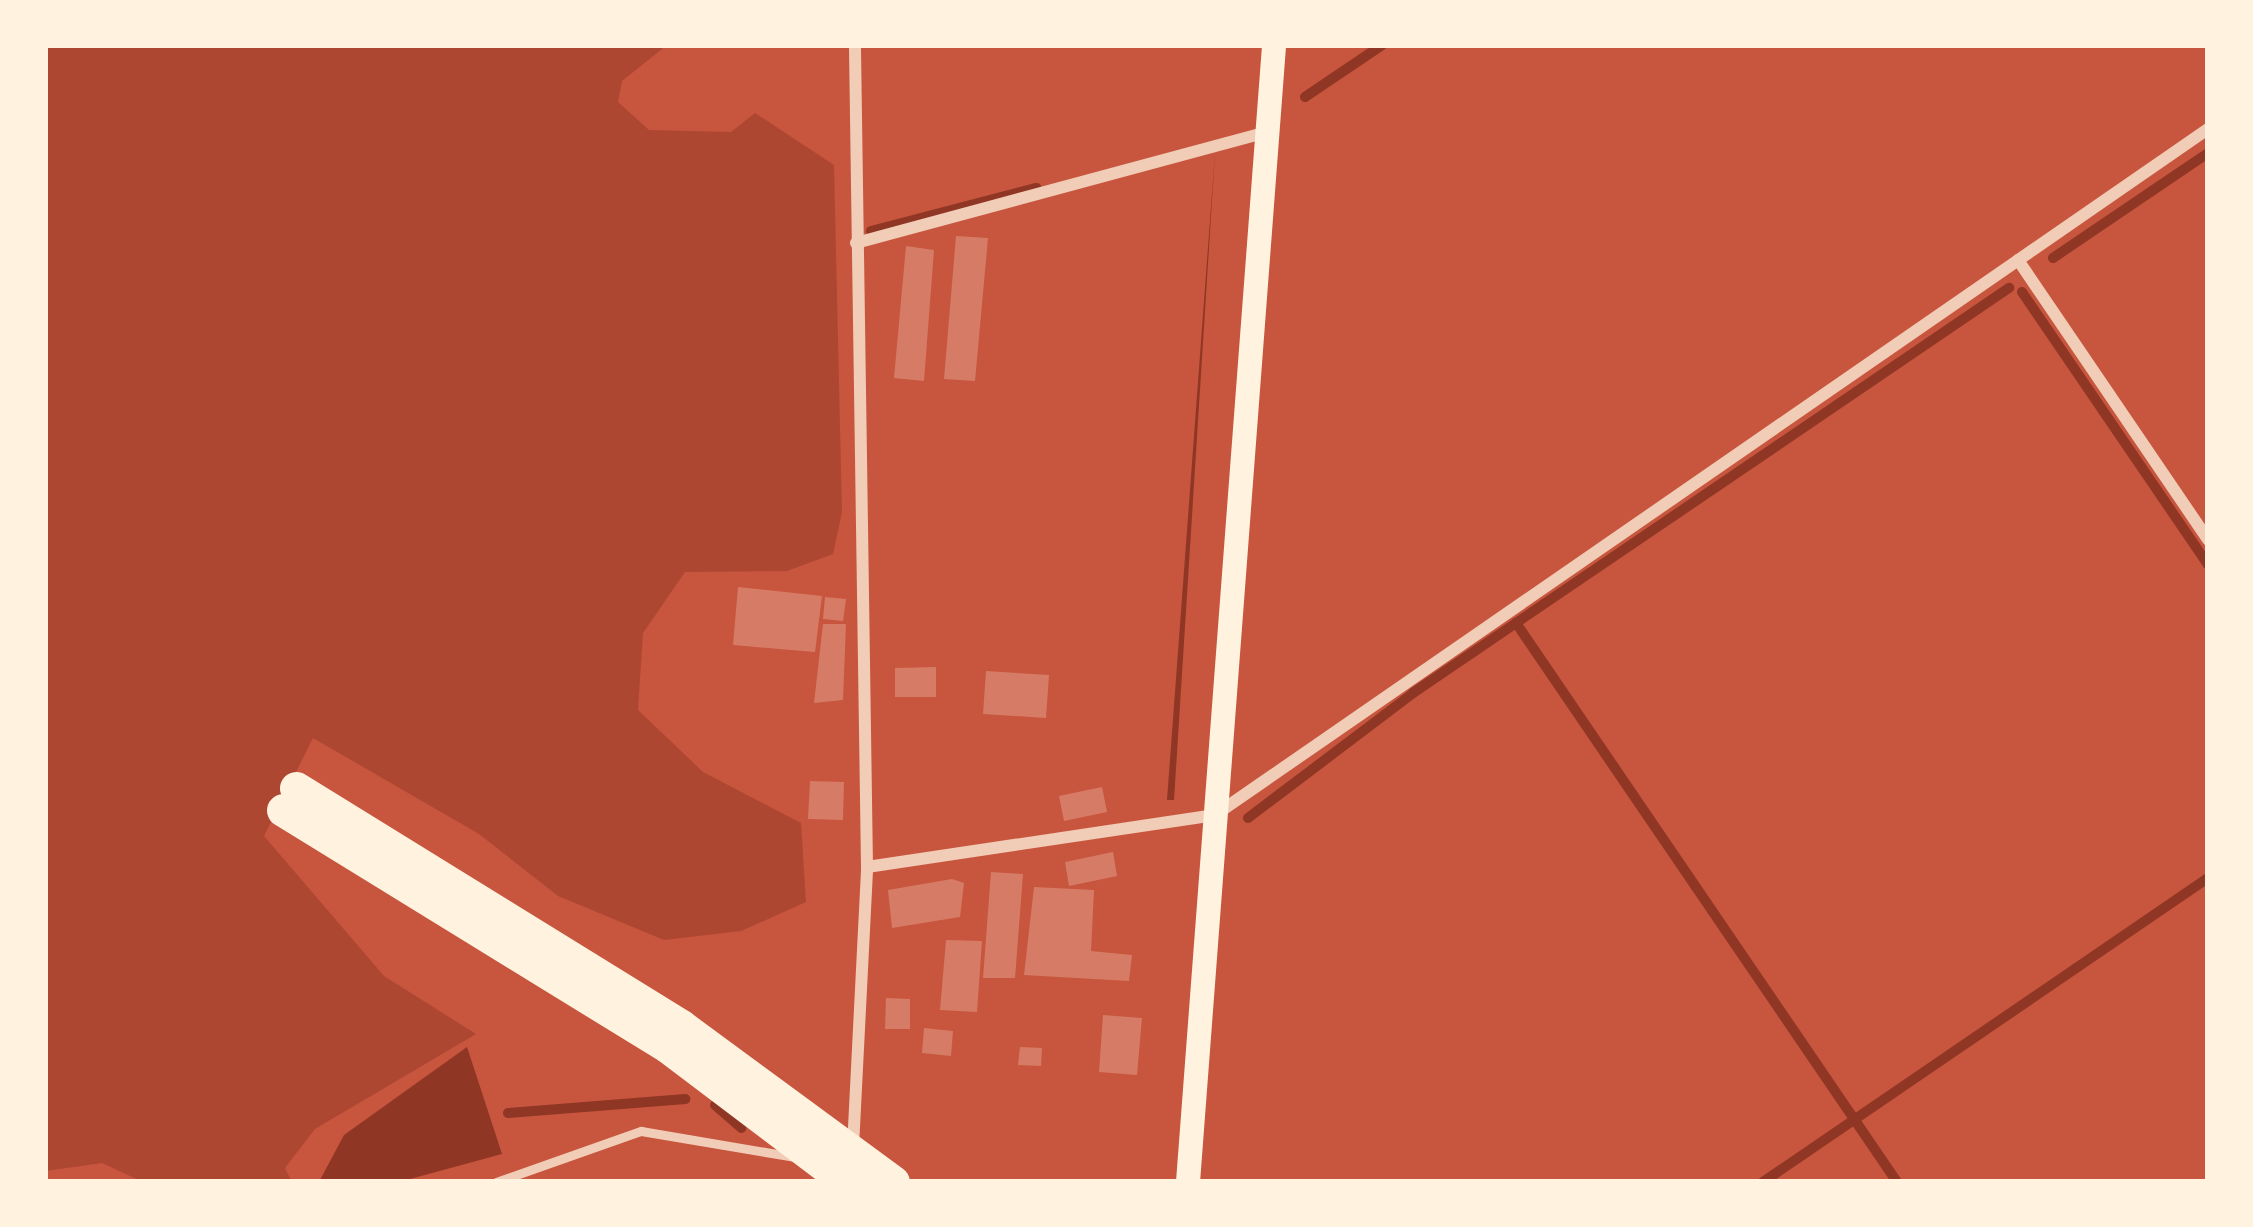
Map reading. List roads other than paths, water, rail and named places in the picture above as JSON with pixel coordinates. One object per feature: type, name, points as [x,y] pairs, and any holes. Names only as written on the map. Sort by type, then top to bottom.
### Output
[{"type":"highway","points":[[290,799],[467,904],[892,1182]]},
{"type":"highway","points":[[467,904],[850,1178]]},
{"type":"main road","points":[[1188,1182],[1274,45]]},
{"type":"street","points":[[850,1178],[867,867],[855,45]]},
{"type":"street","points":[[867,867],[1215,814],[2208,129]]},
{"type":"street","points":[[856,243],[1267,132]]},
{"type":"street","points":[[2018,260],[2208,540]]},
{"type":"lane","points":[[496,1182],[641,1131],[850,1178]]},
{"type":"waterway","points":[[1305,97],[1382,45]]},
{"type":"waterway","points":[[2053,258],[2208,153]]},
{"type":"waterway","points":[[871,231],[1036,188]]},
{"type":"waterway","points":[[1248,818],[1413,693],[2009,288]]},
{"type":"waterway","points":[[2022,292],[2208,565]]},
{"type":"waterway","points":[[1516,623],[1897,1182]]},
{"type":"waterway","points":[[1763,1182],[2208,878]]},
{"type":"waterway","points":[[508,1113],[685,1099]]},
{"type":"waterway","points":[[715,1105],[741,1128]]}]
